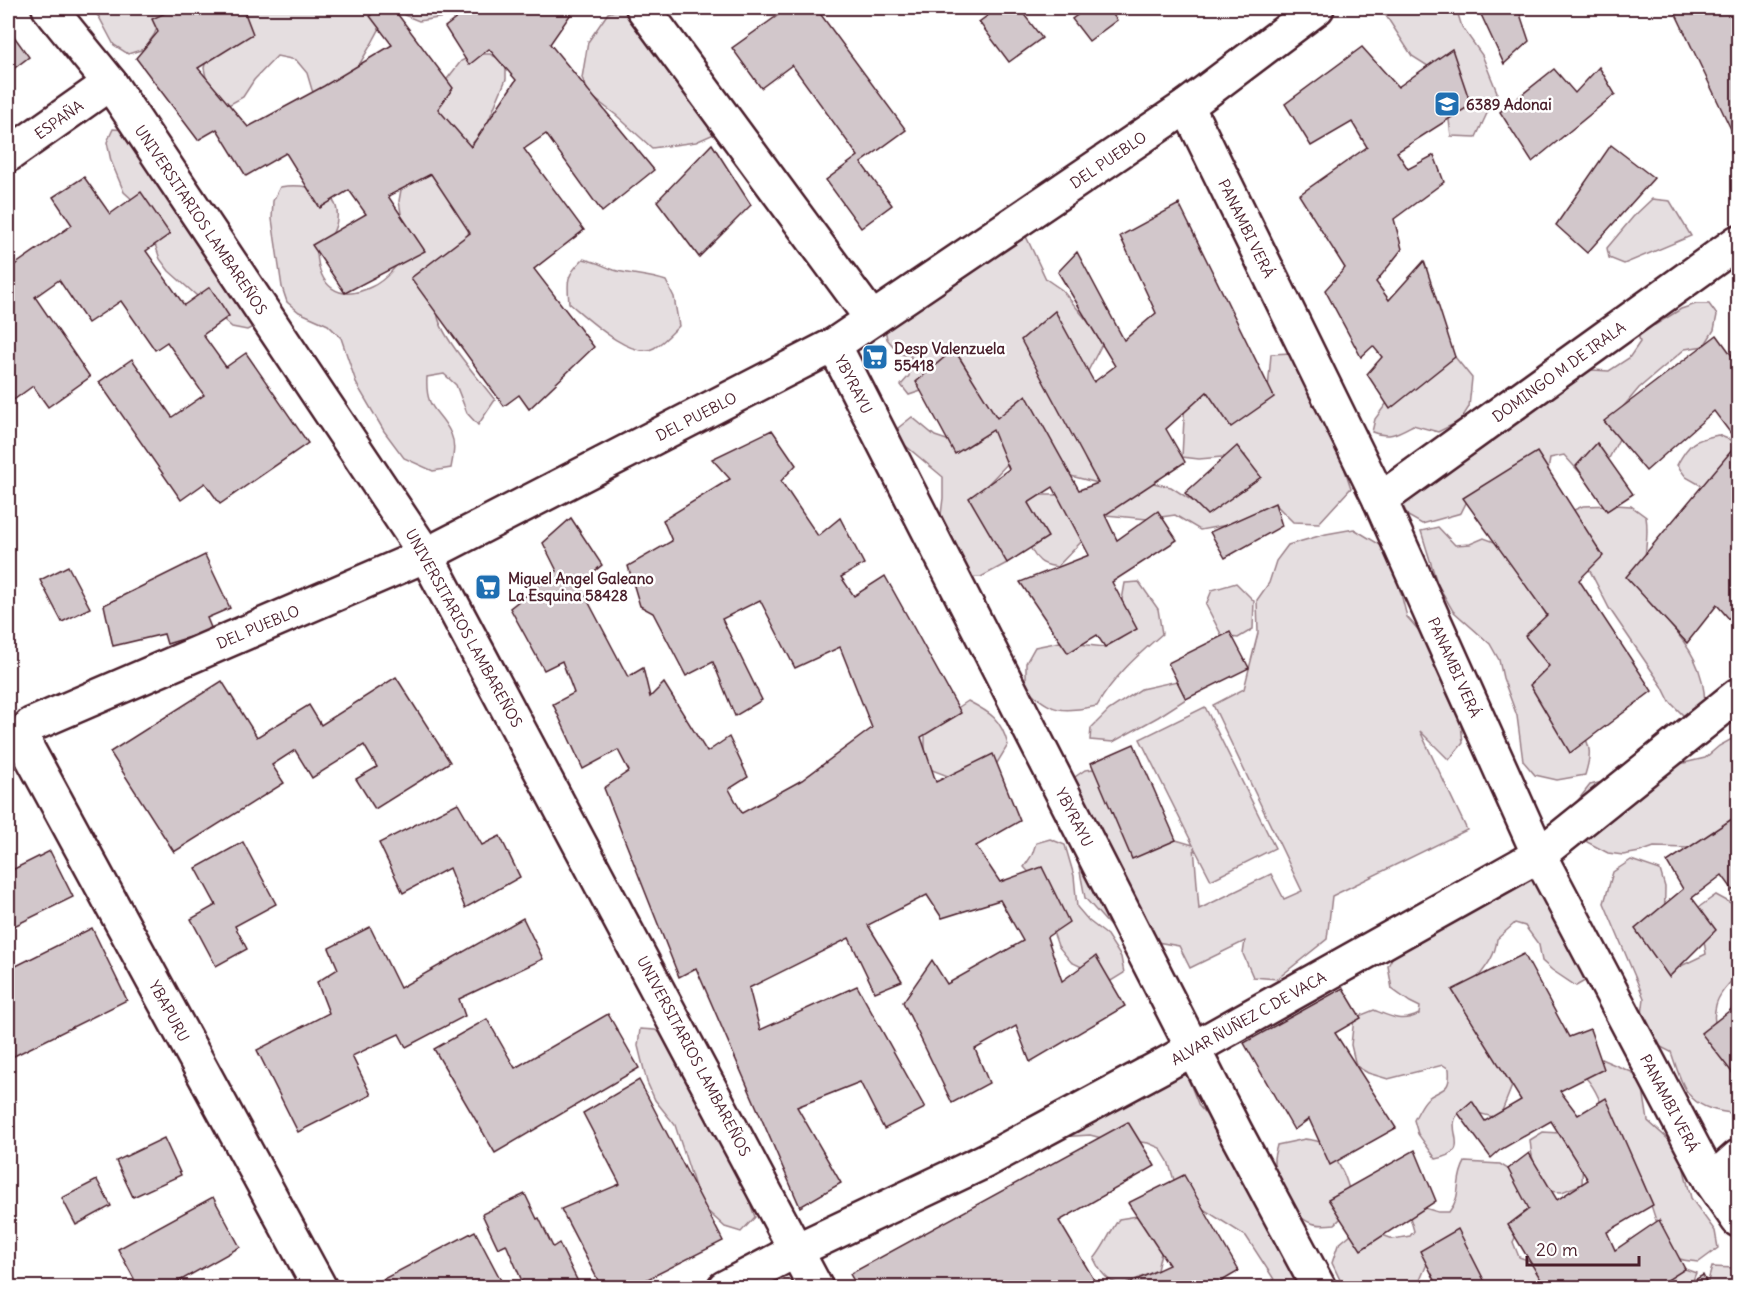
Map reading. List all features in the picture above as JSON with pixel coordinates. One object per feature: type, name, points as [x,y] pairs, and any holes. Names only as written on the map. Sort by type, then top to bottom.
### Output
[{"type":"street","name":"UNIVERSITARIOS LAMBAREÑOS","points":[[49,8],[110,83],[426,555],[816,1287]]},
{"type":"street","points":[[643,8],[872,319]]},
{"type":"street","name":"DEL PUEBLO","points":[[25,733],[31,724],[426,555],[834,345],[1187,106],[1317,8]]},
{"type":"street","name":"ESPAÑA","points":[[8,155],[110,83]]},
{"type":"street","name":"PANAMBI VERÁ","points":[[1187,106],[1380,500],[1539,855],[1711,1180],[1738,1220]]},
{"type":"street","name":"DOMINGO M DE IRALA","points":[[1380,500],[1738,242]]},
{"type":"street","name":"YBYRAYU","points":[[834,345],[1193,1048],[1319,1287]]},
{"type":"street","name":"ALVAR ÑUÑEZ C DE VACA","points":[[724,1287],[985,1161],[1539,855],[1738,695]]},
{"type":"street","name":"YBAPURU","points":[[25,733],[26,746],[321,1287]]},
{"type":"street","points":[[1711,1180],[1738,1157]]},
{"type":"shaded area","points":[[90,8],[166,8],[154,35],[144,49],[128,54],[114,45],[99,17]]},
{"type":"shaded area","points":[[238,8],[377,8],[380,28],[355,72],[320,103],[312,90],[307,73],[296,60],[277,56],[254,80],[243,97],[225,107],[211,101],[204,68],[209,49]]},
{"type":"shaded area","points":[[402,8],[459,8],[451,16],[419,21],[404,15]]},
{"type":"shaded area","points":[[623,8],[635,17],[723,130],[696,142],[652,148],[590,95],[582,78],[588,42],[608,13]]},
{"type":"shaded area","points":[[1381,8],[1456,8],[1462,27],[1482,55],[1497,92],[1476,137],[1451,136],[1447,104],[1428,66],[1412,56]]},
{"type":"shaded area","points":[[476,54],[490,54],[506,62],[506,79],[485,129],[463,154],[469,205],[468,236],[437,306],[441,326],[447,336],[495,400],[478,425],[467,413],[456,385],[444,374],[427,377],[428,397],[447,426],[453,438],[454,447],[451,468],[433,471],[404,458],[384,431],[357,385],[341,338],[328,325],[299,312],[287,302],[282,287],[272,219],[273,201],[280,187],[290,186],[311,188],[329,196],[335,204],[336,225],[331,236],[317,253],[326,282],[340,292],[349,293],[371,287],[382,280],[407,250],[399,201],[402,184],[441,87],[461,61]]},
{"type":"shaded area","points":[[113,129],[127,130],[261,323],[247,330],[232,327],[169,271],[160,259],[145,215],[124,192],[111,161],[107,142]]},
{"type":"shaded area","points":[[1652,199],[1670,201],[1691,236],[1624,264],[1609,258],[1607,248],[1633,217]]},
{"type":"shaded area","points":[[1024,232],[1046,279],[1062,290],[1089,323],[1102,344],[1088,371],[1066,381],[1064,390],[1086,461],[1098,483],[1071,476],[1056,463],[1013,458],[988,484],[990,506],[1004,541],[1007,563],[981,577],[961,578],[937,548],[943,477],[900,441],[898,428],[912,417],[935,436],[967,447],[993,430],[990,420],[980,394],[961,360],[933,387],[909,395],[901,385],[909,376],[911,356],[900,354],[887,339],[884,324]]},
{"type":"shaded area","points":[[583,259],[614,270],[666,281],[674,297],[679,326],[657,346],[645,350],[634,348],[610,336],[569,303],[569,279],[573,270]]},
{"type":"shaded area","points":[[1696,304],[1709,304],[1717,315],[1714,330],[1704,346],[1685,349],[1639,388],[1623,407],[1619,439],[1604,468],[1582,475],[1564,455],[1550,458],[1548,471],[1470,495],[1461,513],[1422,524],[1408,516],[1402,504],[1575,358],[1593,370],[1609,371],[1629,358],[1640,342],[1637,329],[1655,325],[1681,309]]},
{"type":"shaded area","points":[[1291,353],[1324,408],[1351,488],[1319,523],[1293,522],[1275,504],[1227,525],[1200,530],[1175,515],[1147,519],[1105,515],[1140,480],[1171,487],[1197,504],[1229,499],[1251,480],[1245,455],[1199,459],[1182,457],[1185,399],[1207,392],[1239,400],[1267,402],[1271,354]]},
{"type":"shaded area","points":[[1455,357],[1472,378],[1469,407],[1460,421],[1438,432],[1413,425],[1398,433],[1388,435],[1372,432],[1375,419],[1386,404],[1409,393],[1434,359]]},
{"type":"shaded area","points":[[1718,435],[1738,443],[1725,473],[1709,490],[1686,477],[1677,465],[1689,447],[1697,441]]},
{"type":"shaded area","points":[[1040,495],[1061,495],[1082,541],[1057,567],[1040,561],[1035,556],[1029,542],[1028,503]]},
{"type":"shaded area","points":[[1583,506],[1631,506],[1646,517],[1644,579],[1649,600],[1689,649],[1699,669],[1705,704],[1685,717],[1670,702],[1662,686],[1609,608],[1589,569],[1574,510]]},
{"type":"shaded area","points":[[1438,527],[1455,545],[1470,544],[1484,538],[1511,548],[1537,590],[1580,728],[1587,741],[1589,756],[1585,775],[1557,780],[1535,775],[1523,761],[1517,716],[1499,660],[1490,644],[1453,611],[1437,583],[1421,531]]},
{"type":"shaded area","points":[[1354,529],[1382,546],[1399,586],[1407,617],[1422,634],[1436,659],[1445,690],[1461,724],[1463,743],[1449,760],[1420,731],[1467,830],[1332,896],[1327,939],[1277,979],[1253,977],[1243,954],[1245,941],[1190,968],[1179,946],[1118,935],[1085,898],[1077,856],[1072,779],[1085,770],[1103,768],[1139,839],[1176,840],[1193,845],[1140,739],[1205,707],[1275,848],[1211,880],[1194,847],[1199,909],[1271,874],[1284,899],[1302,891],[1213,705],[1244,689],[1258,633],[1257,600],[1269,583],[1276,561],[1288,545]]},
{"type":"shaded area","points":[[1139,582],[1158,609],[1162,634],[1118,676],[1097,706],[1058,709],[1035,696],[1026,687],[1026,663],[1035,647],[1060,642],[1105,647],[1121,638],[1125,583]]},
{"type":"shaded area","points":[[1236,583],[1254,601],[1253,629],[1238,638],[1222,636],[1206,605],[1212,590]]},
{"type":"shaded area","points":[[1177,681],[1186,699],[1113,742],[1090,740],[1091,728],[1109,710],[1141,689]]},
{"type":"shaded area","points":[[968,701],[994,718],[1002,729],[1008,745],[991,773],[974,786],[932,770],[925,757],[925,734]]},
{"type":"shaded area","points":[[1738,715],[1737,816],[1689,848],[1654,847],[1623,855],[1608,853],[1587,842],[1581,823],[1572,808],[1590,785],[1705,758],[1732,739]]},
{"type":"shaded area","points":[[1050,839],[1065,845],[1074,876],[1077,907],[1089,921],[1107,935],[1121,957],[1124,973],[1111,981],[1071,962],[1058,946],[1034,878],[1024,867],[1036,843]]},
{"type":"shaded area","points":[[1524,854],[1590,978],[1576,986],[1552,970],[1542,961],[1539,945],[1525,926],[1515,923],[1497,939],[1491,959],[1470,988],[1501,1068],[1512,1086],[1502,1111],[1493,1117],[1463,1109],[1456,1116],[1454,1124],[1456,1145],[1454,1150],[1436,1159],[1418,1134],[1414,1120],[1426,1100],[1447,1086],[1449,1069],[1443,1065],[1388,1079],[1368,1073],[1356,1066],[1351,1045],[1354,1018],[1374,1010],[1402,1019],[1419,1014],[1420,1007],[1392,989],[1388,966],[1399,945]]},
{"type":"shaded area","points":[[1631,860],[1660,870],[1665,887],[1664,939],[1679,967],[1706,954],[1699,907],[1716,895],[1738,907],[1738,974],[1720,996],[1716,1005],[1715,1020],[1721,1042],[1738,1057],[1738,1114],[1699,1104],[1686,1090],[1671,1052],[1649,1041],[1642,1015],[1644,998],[1604,903],[1613,872]]},
{"type":"shaded area","points":[[640,1029],[655,1030],[670,1037],[729,1145],[755,1217],[741,1232],[725,1227],[701,1205],[675,1125],[655,1100],[647,1082],[638,1046]]},
{"type":"shaded area","points":[[1149,1055],[1187,1076],[1199,1106],[1212,1121],[1305,1287],[1281,1287],[1277,1284],[1246,1236],[1203,1209],[1174,1180],[1168,1161],[1160,1148],[1148,1143],[1117,1142],[1090,1135],[1060,1137],[1043,1119],[1047,1107],[1065,1103],[1130,1067],[1137,1058]]},
{"type":"shaded area","points":[[1601,1059],[1641,1076],[1648,1121],[1679,1149],[1691,1198],[1715,1231],[1718,1248],[1699,1262],[1680,1259],[1673,1254],[1661,1235],[1641,1178],[1616,1144],[1597,1094],[1586,1078],[1593,1063]]},
{"type":"shaded area","points":[[1543,1132],[1559,1133],[1583,1147],[1582,1184],[1562,1192],[1546,1191],[1535,1167],[1530,1140]]},
{"type":"shaded area","points":[[1305,1139],[1318,1141],[1332,1154],[1347,1183],[1349,1202],[1346,1212],[1335,1224],[1317,1225],[1304,1219],[1285,1196],[1277,1176],[1274,1159],[1277,1145]]},
{"type":"shaded area","points":[[1465,1162],[1500,1164],[1527,1181],[1529,1209],[1513,1242],[1519,1257],[1601,1287],[1479,1287],[1445,1258],[1427,1264],[1417,1287],[1346,1287],[1342,1284],[1332,1263],[1338,1245],[1351,1234],[1377,1233],[1393,1239],[1410,1236],[1414,1231],[1409,1214],[1418,1206],[1438,1212],[1449,1212],[1456,1200],[1460,1175]]},
{"type":"shaded area","points":[[1137,1216],[1164,1240],[1157,1270],[1128,1282],[1113,1282],[1100,1270],[1094,1259],[1119,1219]]},
{"type":"shaded area","points":[[1712,1267],[1735,1268],[1738,1274],[1738,1287],[1706,1288]]},
{"type":"shaded area","points":[[1685,1269],[1696,1273],[1690,1287],[1635,1288],[1663,1270]]},
{"type":"building","points":[[176,8],[243,8],[253,34],[198,68],[248,127],[324,86],[392,45],[370,16],[378,8],[393,8],[453,88],[438,109],[471,147],[516,80],[489,49],[469,65],[445,27],[470,8],[575,8],[550,44],[654,170],[602,212],[546,134],[524,149],[584,230],[534,269],[594,347],[529,409],[519,395],[504,406],[411,278],[470,233],[431,174],[388,196],[425,251],[345,293],[312,245],[366,214],[349,190],[320,208],[286,153],[246,176],[217,129],[198,140],[136,58],[158,32],[152,19]]},
{"type":"building","points":[[788,8],[816,8],[906,130],[861,163],[892,205],[861,228],[826,180],[858,156],[792,65],[761,88],[732,48]]},
{"type":"building","points":[[998,8],[1019,8],[1042,38],[1009,62],[979,22]]},
{"type":"building","points":[[1087,8],[1108,8],[1117,20],[1089,41],[1072,19]]},
{"type":"building","points":[[1478,8],[1518,8],[1529,41],[1504,64]]},
{"type":"building","points":[[1673,8],[1738,8],[1738,143],[1729,125]]},
{"type":"building","points":[[8,28],[29,57],[8,73]]},
{"type":"building","points":[[1362,47],[1398,87],[1452,49],[1471,105],[1397,152],[1408,169],[1434,155],[1444,182],[1394,219],[1402,249],[1376,282],[1389,300],[1424,261],[1455,357],[1390,409],[1367,374],[1382,357],[1373,346],[1361,357],[1325,290],[1345,268],[1299,195],[1367,147],[1352,122],[1311,146],[1285,104]]},
{"type":"building","points":[[1599,67],[1615,94],[1532,162],[1500,112],[1554,69],[1575,93]]},
{"type":"building","points":[[712,144],[751,205],[699,257],[657,201]]},
{"type":"building","points":[[1611,145],[1654,178],[1587,253],[1556,225]]},
{"type":"building","points":[[84,177],[110,214],[141,192],[170,234],[146,251],[184,305],[210,287],[229,316],[203,335],[226,367],[246,353],[308,443],[220,504],[205,483],[181,500],[99,382],[132,359],[172,417],[204,395],[167,342],[155,350],[121,301],[88,323],[59,280],[35,297],[90,377],[48,407],[33,386],[8,404],[8,259],[13,266],[72,225],[53,197]]},
{"type":"building","points":[[1179,204],[1274,397],[1231,427],[1207,392],[1166,429],[1185,462],[1105,515],[1117,540],[1158,511],[1177,540],[1112,582],[1137,629],[1105,647],[1097,635],[1068,653],[1020,582],[1089,555],[1053,487],[1028,503],[1048,537],[1007,563],[969,498],[1009,469],[993,430],[955,454],[916,382],[954,349],[997,418],[1026,395],[1079,490],[1098,483],[1021,340],[1055,311],[1094,382],[1115,366],[1058,272],[1077,252],[1124,340],[1156,313],[1120,236]]},
{"type":"building","points":[[1717,335],[1738,364],[1738,443],[1714,411],[1646,471],[1604,421]]},
{"type":"building","points":[[772,430],[796,465],[781,481],[818,536],[840,518],[864,564],[841,577],[854,596],[885,576],[961,713],[921,737],[936,782],[993,754],[1020,821],[976,846],[1000,882],[1042,867],[1069,922],[1047,937],[1062,981],[1096,956],[1125,1006],[1030,1062],[1016,1026],[975,1049],[989,1083],[952,1103],[903,1002],[932,960],[947,984],[1023,941],[1000,900],[942,918],[927,895],[868,925],[902,981],[875,992],[849,938],[749,988],[760,1030],[857,986],[925,1108],[884,1129],[860,1082],[797,1107],[841,1183],[800,1207],[696,968],[679,977],[604,788],[629,771],[618,750],[583,769],[553,704],[574,693],[562,661],[544,670],[510,608],[557,571],[543,543],[571,518],[602,565],[579,584],[628,677],[643,668],[650,697],[664,683],[707,752],[729,737],[748,777],[729,789],[742,813],[802,780],[872,728],[840,647],[795,668],[760,600],[722,619],[762,700],[735,716],[713,662],[686,676],[653,613],[640,606],[628,566],[672,541],[663,520],[730,479],[712,459]]},
{"type":"building","points":[[1597,443],[1633,494],[1607,511],[1576,466]]},
{"type":"building","points":[[1738,443],[1738,629],[1717,605],[1687,643],[1626,577]]},
{"type":"building","points":[[1237,446],[1261,477],[1207,515],[1185,493]]},
{"type":"building","points":[[1537,452],[1603,556],[1579,580],[1652,691],[1570,753],[1530,685],[1549,666],[1525,636],[1547,615],[1463,498]]},
{"type":"building","points":[[1275,503],[1282,526],[1225,558],[1210,532]]},
{"type":"building","points":[[205,555],[230,608],[207,618],[212,630],[167,644],[164,634],[113,646],[104,605]]},
{"type":"building","points":[[68,566],[90,608],[62,622],[40,580]]},
{"type":"building","points":[[1230,632],[1249,668],[1186,699],[1168,663]]},
{"type":"building","points":[[396,677],[450,762],[375,809],[356,779],[377,767],[364,745],[312,778],[295,750],[272,765],[284,783],[174,852],[110,752],[222,681],[257,737],[309,705],[321,725]]},
{"type":"building","points":[[1134,744],[1176,840],[1132,859],[1091,763]]},
{"type":"building","points":[[458,803],[482,845],[500,836],[520,877],[465,908],[449,868],[403,893],[379,843]]},
{"type":"building","points":[[1738,815],[1738,897],[1722,875],[1692,898],[1716,930],[1669,977],[1635,929],[1683,889],[1667,862]]},
{"type":"building","points":[[243,842],[276,904],[235,926],[247,949],[216,966],[191,919],[216,905],[196,868]]},
{"type":"building","points":[[50,851],[73,897],[8,929],[8,872]]},
{"type":"building","points":[[523,918],[543,959],[459,999],[465,1016],[406,1047],[399,1034],[352,1056],[371,1095],[298,1132],[257,1050],[329,1013],[317,982],[338,969],[329,948],[370,927],[400,988]]},
{"type":"building","points":[[92,928],[127,1000],[8,1059],[8,970]]},
{"type":"building","points":[[1524,954],[1569,1037],[1590,1029],[1604,1069],[1560,1091],[1578,1115],[1606,1098],[1653,1205],[1607,1232],[1615,1250],[1659,1220],[1685,1269],[1655,1288],[1569,1288],[1566,1281],[1555,1288],[1546,1288],[1508,1225],[1529,1209],[1508,1169],[1529,1153],[1557,1200],[1588,1180],[1551,1121],[1500,1150],[1491,1158],[1458,1113],[1472,1101],[1485,1121],[1521,1100],[1452,990]]},
{"type":"building","points":[[1343,988],[1361,1018],[1335,1033],[1396,1128],[1330,1165],[1309,1119],[1294,1130],[1244,1043]]},
{"type":"building","points":[[1738,1004],[1738,1080],[1701,1033]]},
{"type":"building","points":[[608,1014],[639,1068],[495,1153],[434,1049],[487,1019],[515,1068]]},
{"type":"building","points":[[639,1080],[723,1241],[630,1288],[602,1288],[561,1209],[620,1184],[583,1113]]},
{"type":"building","points":[[1128,1122],[1155,1166],[1059,1221],[1099,1288],[858,1288],[850,1274]]},
{"type":"building","points":[[164,1138],[181,1175],[133,1197],[116,1161]]},
{"type":"building","points":[[1415,1150],[1436,1201],[1361,1250],[1328,1199]]},
{"type":"building","points":[[1184,1175],[1239,1271],[1210,1288],[1119,1288],[1169,1265],[1128,1203]]},
{"type":"building","points":[[97,1180],[111,1206],[76,1225],[62,1198]]},
{"type":"building","points":[[525,1194],[553,1247],[559,1243],[581,1288],[525,1288],[506,1244],[498,1248],[482,1214]]},
{"type":"building","points":[[213,1197],[240,1247],[167,1288],[139,1288],[118,1249]]},
{"type":"building","points":[[1458,1229],[1488,1288],[1439,1288],[1420,1251]]},
{"type":"building","points":[[475,1231],[505,1288],[376,1288],[374,1284]]},
{"type":"building","points":[[1703,1275],[1709,1288],[1683,1288],[1693,1281]]},
{"type":"place","name":"6389 Adonai","points":[[1447,104]]},
{"type":"place","name":"Desp Valenzuela 55418","points":[[875,357]]},
{"type":"place","name":"Miguel Angel Galeano La Esquina 58428","points":[[488,587]]}]
